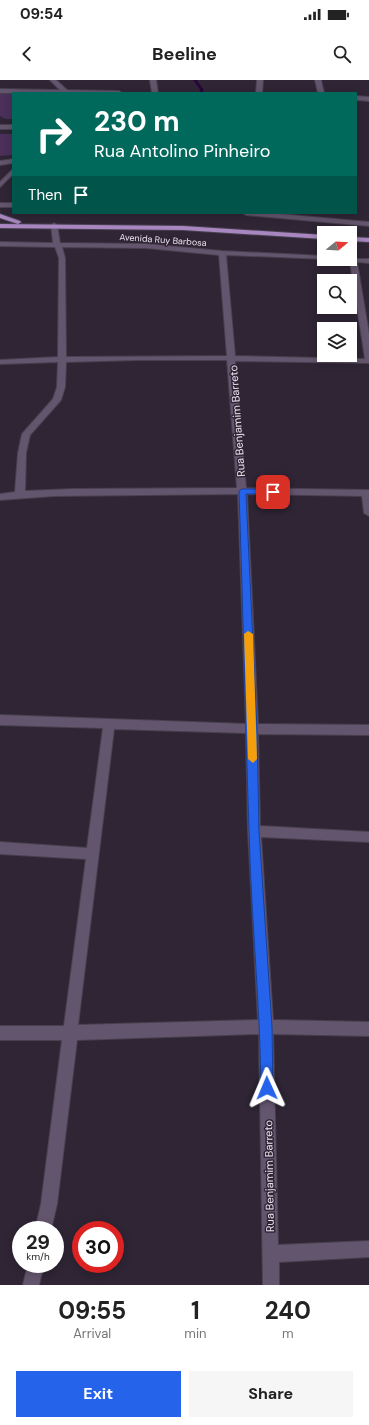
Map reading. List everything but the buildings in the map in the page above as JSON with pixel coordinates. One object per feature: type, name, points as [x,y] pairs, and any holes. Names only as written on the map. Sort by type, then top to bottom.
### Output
[{"type":"highway","points":[[0,216],[32,225]]},
{"type":"highway","points":[[0,226],[54,225],[183,228],[317,237]]},
{"type":"highway","points":[[357,239],[369,240]]},
{"type":"street","points":[[53,80],[65,92]]},
{"type":"street","points":[[153,80],[155,92]]},
{"type":"street","points":[[259,92],[260,80]]},
{"type":"street","points":[[318,80],[321,92]]},
{"type":"street","points":[[0,90],[65,92]]},
{"type":"street","points":[[357,98],[369,99]]},
{"type":"street","points":[[1,127],[12,127]]},
{"type":"street","points":[[0,163],[12,161]]},
{"type":"street","points":[[0,205],[12,204]]},
{"type":"street","points":[[258,214],[369,224]]},
{"type":"street","points":[[341,214],[342,221]]},
{"type":"street","points":[[20,494],[25,438],[34,424],[57,400],[61,387],[62,258],[54,225]]},
{"type":"street","name":"Avenida Ruy Barbosa","points":[[0,244],[146,246],[222,253],[317,258]]},
{"type":"street","name":"Rua Benjamim Barreto","points":[[222,253],[242,491],[252,729],[254,831],[266,1027],[271,1285]]},
{"type":"street","points":[[357,260],[369,261]]},
{"type":"street","points":[[354,266],[369,358]]},
{"type":"street","points":[[0,362],[62,359],[232,358],[369,361]]},
{"type":"street","points":[[0,498],[20,494],[75,492],[242,491],[367,493],[369,513]]},
{"type":"street","points":[[0,720],[252,729],[369,730]]},
{"type":"street","points":[[45,1221],[49,1204],[71,1033],[109,724]]},
{"type":"street","points":[[254,831],[369,837]]},
{"type":"street","points":[[0,848],[93,854]]},
{"type":"street","points":[[0,1033],[71,1033],[90,1031],[266,1027],[369,1029]]},
{"type":"street","points":[[270,1254],[369,1249]]},
{"type":"street","points":[[31,1285],[34,1273]]},
{"type":"lane","points":[[0,185],[12,171]]},
{"type":"shaded area","points":[[0,93],[12,93],[12,119],[5,119],[0,116]]},
{"type":"shaded area","points":[[0,134],[12,134],[12,155],[0,156]]},
{"type":"waterway","points":[[195,80],[202,90],[201,92]]},
{"type":"slow traffic","points":[[248,634],[253,759]]},
{"type":"route","points":[[267,1088],[266,1027],[254,831],[252,729],[242,491],[273,492]]}]
